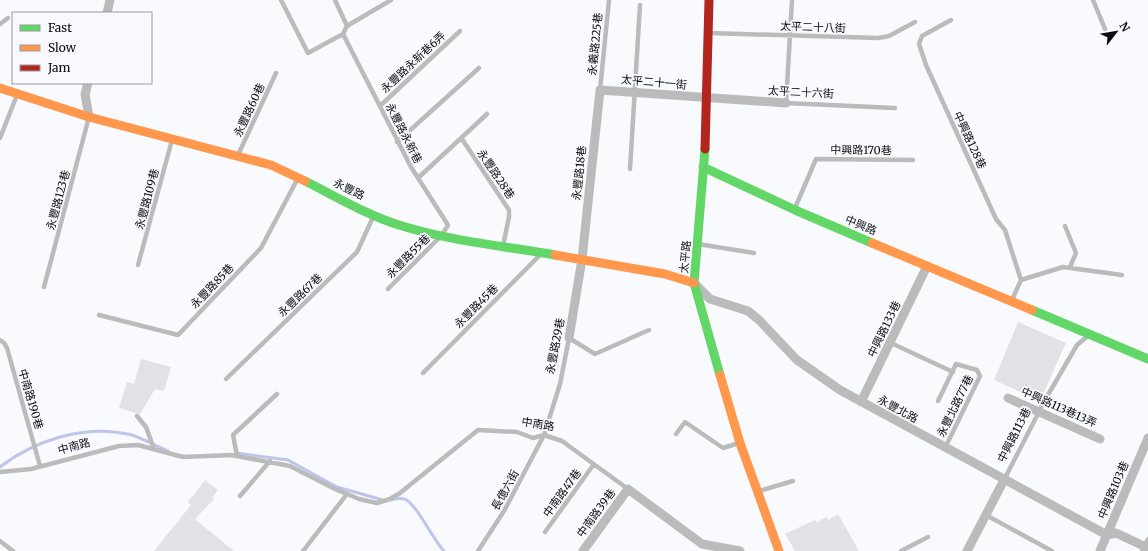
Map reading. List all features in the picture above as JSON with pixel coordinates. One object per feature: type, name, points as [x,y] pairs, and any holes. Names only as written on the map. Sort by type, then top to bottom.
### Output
[{"type":"street","points":[[107,12],[110,0]]},
{"type":"street","name":"太平路","points":[[709,0],[704,167],[694,283],[740,443],[779,551]]},
{"type":"street","points":[[88,84],[86,94],[89,117]]},
{"type":"street","name":"永豐路","points":[[0,88],[89,117],[238,155],[271,165],[374,215],[399,225],[442,235],[665,274],[694,283]]},
{"type":"street","name":"太平二十一街","points":[[600,90],[706,99]]},
{"type":"street","name":"永豐路18巷","points":[[582,259],[600,90]]},
{"type":"street","name":"太平二十六街","points":[[706,99],[786,103]]},
{"type":"street","name":"中興路","points":[[704,167],[795,210],[1148,359]]},
{"type":"street","name":"永豐路29巷","points":[[569,338],[582,259]]},
{"type":"street","name":"中興路133巷","points":[[861,402],[891,343],[927,266]]},
{"type":"street","name":"永豐北路","points":[[694,283],[710,299],[748,311],[759,320],[797,360],[824,380],[944,448],[1107,535]]},
{"type":"street","name":"中興路113巷13弄","points":[[1008,398],[1100,439]]},
{"type":"street","name":"中興路103巷","points":[[1100,551],[1148,438]]},
{"type":"street","name":"中興路113巷","points":[[967,551],[1004,480]]},
{"type":"street","name":"中南路39巷","points":[[583,551],[628,489]]},
{"type":"street","name":"中南路","points":[[628,489],[702,544],[740,551]]},
{"type":"street","points":[[1107,535],[1116,533],[1146,546]]},
{"type":"lane","points":[[281,0],[308,53],[343,34],[347,26],[391,0]]},
{"type":"lane","points":[[335,0],[347,26]]},
{"type":"lane","name":"永義路225巷","points":[[600,90],[609,0]]},
{"type":"lane","points":[[786,103],[792,0]]},
{"type":"lane","points":[[1093,0],[1105,29]]},
{"type":"lane","points":[[630,169],[640,5]]},
{"type":"lane","points":[[0,24],[8,18]]},
{"type":"lane","name":"中興路128巷","points":[[951,20],[922,36],[919,44],[926,65],[996,219],[1005,230],[1021,280]]},
{"type":"lane","name":"太平二十八街","points":[[707,33],[878,38],[889,36],[915,22]]},
{"type":"lane","name":"永豐路永新巷6弄","points":[[380,106],[460,31]]},
{"type":"lane","name":"永豐路永新巷","points":[[343,34],[398,142],[418,178],[448,225],[442,235]]},
{"type":"lane","points":[[398,142],[479,68]]},
{"type":"lane","name":"永豐路60巷","points":[[238,155],[276,73]]},
{"type":"lane","points":[[0,138],[18,94]]},
{"type":"lane","name":"太平二十六街","points":[[786,103],[895,108]]},
{"type":"lane","points":[[418,178],[462,139],[487,114]]},
{"type":"lane","name":"永豐路123巷","points":[[44,287],[89,117]]},
{"type":"lane","name":"永豐路109巷","points":[[138,265],[173,138]]},
{"type":"lane","name":"永豐路28巷","points":[[462,139],[509,210],[503,246]]},
{"type":"lane","name":"中興路170巷","points":[[795,210],[816,159],[913,160]]},
{"type":"lane","name":"永豐路85巷","points":[[99,315],[178,335],[261,248],[298,178]]},
{"type":"lane","name":"永豐路67巷","points":[[226,380],[356,252],[374,215]]},
{"type":"lane","points":[[1065,226],[1076,253],[1070,267]]},
{"type":"lane","name":"永豐路55巷","points":[[388,289],[442,235]]},
{"type":"lane","points":[[698,244],[754,253]]},
{"type":"lane","name":"永豐路45巷","points":[[423,373],[543,252]]},
{"type":"lane","points":[[1011,302],[1021,280],[1063,267],[1122,275]]},
{"type":"lane","points":[[569,338],[595,354],[649,330]]},
{"type":"lane","name":"中興路113巷","points":[[1004,480],[1077,345],[1090,334]]},
{"type":"lane","name":"永豐路29巷","points":[[544,435],[560,384],[569,338]]},
{"type":"lane","name":"中南路190巷","points":[[0,340],[4,342],[7,348],[40,466]]},
{"type":"lane","points":[[891,343],[953,372],[938,401]]},
{"type":"lane","name":"永豐北路77巷","points":[[944,448],[980,376],[977,370],[956,364],[953,372]]},
{"type":"lane","points":[[237,456],[234,436],[278,394]]},
{"type":"lane","points":[[137,416],[146,427],[154,449]]},
{"type":"lane","points":[[676,434],[685,422],[723,448],[740,443]]},
{"type":"lane","name":"中南路","points":[[0,472],[31,469],[119,446],[138,445],[183,457],[221,455],[270,461],[290,466],[346,494],[377,503],[390,499],[478,430],[517,432],[533,438],[544,435],[562,440],[628,489]]},
{"type":"lane","name":"長億六街","points":[[478,551],[504,511],[544,435]]},
{"type":"lane","points":[[240,496],[270,461]]},
{"type":"lane","name":"中南路47巷","points":[[545,532],[594,464]]},
{"type":"lane","points":[[757,491],[793,482]]},
{"type":"lane","points":[[303,551],[346,494]]},
{"type":"lane","points":[[986,515],[1052,551]]},
{"type":"lane","points":[[901,551],[928,537]]},
{"type":"lane","points":[[0,541],[13,551]]},
{"type":"building","points":[[1018,322],[1066,343],[1040,401],[994,380]]},
{"type":"building","points":[[141,359],[171,367],[164,391],[155,389],[140,414],[119,408],[127,382],[134,384]]},
{"type":"building","points":[[205,480],[218,490],[212,498],[214,499],[195,519],[234,551],[154,551],[191,505],[188,502]]},
{"type":"building","points":[[838,514],[859,551],[795,551],[785,534],[815,520],[817,523],[826,517],[828,520]]},
{"type":"waterway","points":[[0,467],[28,449],[44,442],[77,433],[111,432],[128,434],[168,451]]},
{"type":"waterway","points":[[236,453],[288,460],[337,487],[383,500]]},
{"type":"waterway","points":[[391,500],[404,499],[408,501],[419,513],[444,551]]},
{"type":"traffic: fast","points":[[705,149],[694,283],[720,375]]},
{"type":"traffic: fast","points":[[703,167],[795,210],[872,243]]},
{"type":"traffic: fast","points":[[305,181],[363,211],[418,231],[555,255]]},
{"type":"traffic: fast","points":[[1032,310],[1148,359]]},
{"type":"traffic: slow","points":[[0,88],[89,117],[271,165],[305,181]]},
{"type":"traffic: slow","points":[[872,243],[1032,310]]},
{"type":"traffic: slow","points":[[555,255],[665,274],[694,283]]},
{"type":"traffic: slow","points":[[720,375],[740,443],[779,551]]},
{"type":"traffic: jam","points":[[705,149],[709,0]]}]
